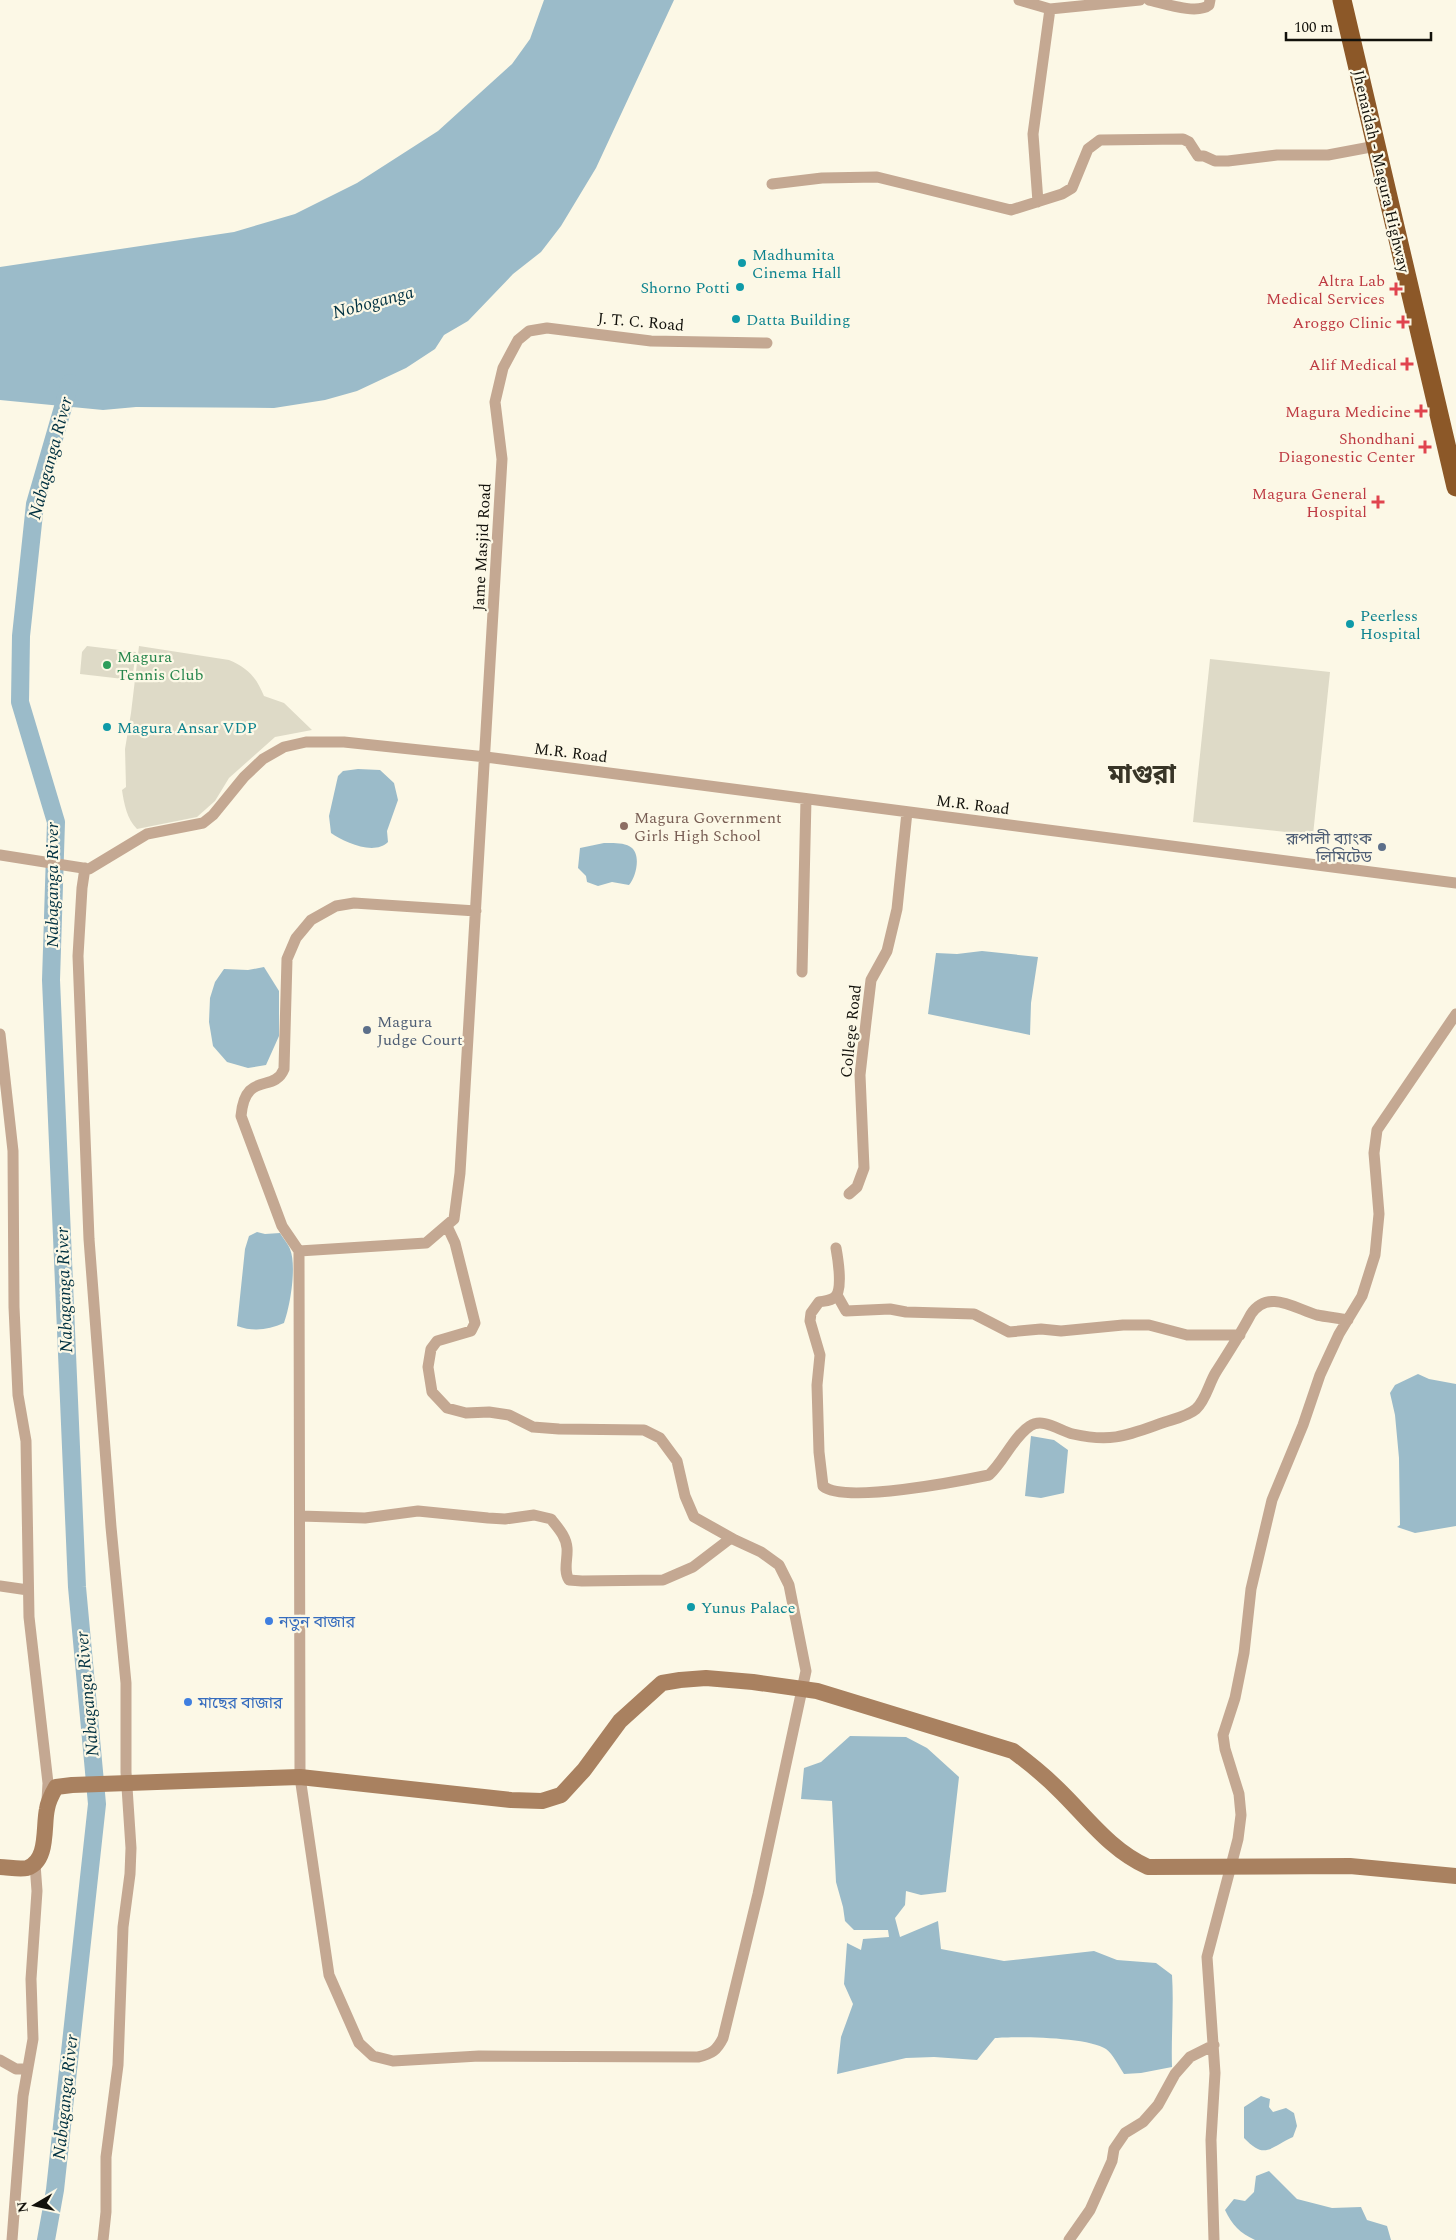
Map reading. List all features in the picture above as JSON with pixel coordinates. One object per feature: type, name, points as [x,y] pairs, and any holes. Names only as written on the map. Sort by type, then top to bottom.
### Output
[{"type":"highway","name":"Jhenaidah - Magura Highway","points":[[1342,0],[1456,487]]},
{"type":"main road","points":[[0,1866],[24,1869],[35,1864],[40,1857],[43,1847],[47,1807],[56,1788],[72,1785],[300,1777],[511,1800],[542,1800],[561,1794],[584,1770],[620,1720],[662,1683],[706,1678],[817,1691],[1013,1751],[1035,1767],[1057,1788],[1105,1839],[1134,1860],[1148,1867],[1350,1866],[1456,1876]]},
{"type":"street","points":[[1019,0],[1050,9],[1140,0]]},
{"type":"street","points":[[1148,0],[1195,10],[1205,9],[1210,5],[1210,0]]},
{"type":"street","points":[[1038,202],[1033,134],[1050,9]]},
{"type":"street","points":[[772,184],[822,178],[877,177],[1011,210],[1062,194],[1072,188],[1088,150],[1100,140],[1183,139],[1189,142],[1198,156],[1204,156],[1215,162],[1277,155],[1328,155],[1376,146]]},
{"type":"street","name":"J. T. C. Road","points":[[516,342],[529,330],[547,328],[651,341],[767,343]]},
{"type":"street","name":"Jame Masjid Road","points":[[446,1226],[454,1219],[460,1173],[486,757],[502,459],[495,402],[503,368],[516,342]]},
{"type":"street","name":"M.R. Road","points":[[87,869],[147,834],[203,823],[213,815],[244,777],[263,759],[284,747],[306,742],[344,742],[486,757],[1456,883]]},
{"type":"street","points":[[802,972],[806,798]]},
{"type":"street","name":"College Road","points":[[849,1194],[857,1187],[864,1168],[860,1075],[871,980],[887,951],[897,909],[907,812]]},
{"type":"street","points":[[0,856],[87,869],[82,888],[78,946],[89,1239],[102,1388],[111,1526],[126,1683],[121,1784],[131,1848],[130,1874],[123,1927],[118,2065],[106,2157],[106,2212],[103,2240]]},
{"type":"street","points":[[299,1251],[426,1243],[446,1226],[451,1232],[455,1243],[475,1323],[470,1331],[437,1341],[431,1349],[428,1367],[432,1392],[447,1408],[466,1413],[489,1412],[509,1415],[533,1427],[644,1430],[660,1438],[676,1461],[685,1496],[694,1517],[761,1552],[779,1565],[789,1585],[806,1671],[758,1894],[723,2038],[718,2049],[709,2055],[698,2057],[479,2056],[393,2061],[373,2056],[359,2043],[329,1976],[300,1777],[299,1251],[282,1226],[241,1116],[242,1104],[248,1092],[256,1085],[275,1080],[284,1070],[287,958],[296,938],[312,920],[324,912],[345,904],[476,911]]},
{"type":"street","points":[[1214,2240],[1211,2140],[1216,2073],[1208,1957],[1238,1839],[1242,1815],[1239,1794],[1225,1750],[1223,1735],[1235,1698],[1244,1653],[1251,1589],[1272,1500],[1303,1425],[1320,1375],[1362,1296],[1375,1255],[1379,1214],[1374,1153],[1377,1130],[1456,1014]]},
{"type":"street","points":[[0,1034],[13,1151],[14,1307],[18,1395],[26,1441],[29,1617],[48,1783],[47,1807]]},
{"type":"street","points":[[836,1248],[839,1286],[837,1295],[832,1299],[819,1302],[812,1313],[810,1321],[820,1355],[817,1385],[819,1452],[823,1486],[829,1491],[889,1492],[990,1475],[1019,1436],[1031,1425],[1040,1423],[1055,1426],[1070,1433],[1097,1439],[1127,1436],[1179,1417],[1196,1409],[1203,1400],[1214,1374],[1240,1335],[1256,1306],[1267,1300],[1282,1302],[1317,1314],[1348,1320]]},
{"type":"street","points":[[837,1295],[846,1311],[890,1309],[906,1312],[974,1314],[1009,1332],[1041,1329],[1060,1331],[1123,1325],[1149,1325],[1187,1335],[1240,1335]]},
{"type":"street","points":[[300,1516],[365,1518],[418,1511],[505,1519],[534,1514],[551,1519],[563,1535],[567,1546],[566,1575],[569,1580],[582,1581],[663,1580],[693,1567],[731,1538]]},
{"type":"street","points":[[0,1586],[28,1590]]},
{"type":"street","points":[[12,2240],[27,2069],[33,2038],[32,1979],[37,1891],[35,1864]]},
{"type":"street","points":[[1069,2240],[1090,2210],[1112,2161],[1114,2149],[1125,2133],[1143,2122],[1158,2105],[1175,2074],[1190,2057],[1214,2045]]},
{"type":"street","points":[[0,2060],[16,2068],[27,2069]]},
{"type":"shaded area","name":"Magura Tennis Club","points":[[87,646],[136,652],[132,680],[80,674],[82,652]]},
{"type":"shaded area","points":[[139,646],[229,660],[236,663],[251,674],[264,696],[284,703],[312,730],[275,737],[229,778],[215,801],[197,817],[137,829],[128,816],[122,790],[126,787],[125,749]]},
{"type":"shaded area","points":[[1210,659],[1330,672],[1313,835],[1193,822]]},
{"type":"water","name":"Noboganga","points":[[544,0],[674,0],[596,168],[561,226],[541,252],[513,274],[468,321],[444,335],[435,349],[406,368],[357,391],[325,400],[274,408],[136,407],[103,410],[0,400],[0,267],[234,232],[295,214],[357,183],[438,131],[512,64],[530,39]]},
{"type":"water","points":[[358,769],[380,770],[394,783],[398,800],[387,831],[388,842],[375,848],[359,846],[331,833],[329,816],[338,776],[343,771]]},
{"type":"water","points":[[604,843],[626,845],[635,852],[637,861],[634,877],[629,885],[612,882],[598,886],[587,882],[586,876],[578,868],[580,848]]},
{"type":"water","points":[[982,951],[1038,957],[1031,1003],[1030,1035],[928,1014],[936,953],[957,954]]},
{"type":"water","points":[[264,967],[279,991],[279,1036],[266,1065],[248,1068],[227,1062],[213,1046],[209,1022],[210,998],[215,982],[224,969],[248,970]]},
{"type":"water","points":[[257,1232],[265,1234],[280,1233],[290,1249],[293,1276],[284,1323],[267,1329],[255,1330],[237,1326],[245,1249],[249,1236]]},
{"type":"water","points":[[1418,1374],[1429,1379],[1456,1384],[1456,1526],[1415,1533],[1397,1527],[1400,1525],[1399,1458],[1395,1415],[1390,1393],[1395,1385]]},
{"type":"water","points":[[1031,1436],[1054,1440],[1068,1450],[1064,1493],[1041,1498],[1025,1496]]},
{"type":"water","points":[[850,1736],[906,1737],[927,1748],[959,1777],[946,1892],[921,1895],[906,1891],[905,1905],[895,1918],[900,1937],[938,1921],[941,1949],[1004,1961],[1094,1951],[1117,1960],[1156,1963],[1172,1975],[1172,2067],[1124,2074],[1109,2051],[1097,2045],[1052,2038],[1005,2037],[995,2038],[977,2060],[934,2057],[906,2058],[837,2074],[841,2037],[853,2004],[844,1984],[847,1943],[861,1950],[863,1939],[889,1937],[888,1930],[854,1930],[845,1921],[836,1882],[832,1801],[801,1799],[804,1768],[821,1762]]},
{"type":"water","points":[[1261,2096],[1270,2099],[1269,2107],[1273,2112],[1286,2108],[1294,2113],[1297,2126],[1293,2137],[1267,2150],[1257,2149],[1244,2138],[1244,2107]]},
{"type":"water","points":[[1269,2171],[1297,2199],[1332,2208],[1361,2207],[1367,2220],[1387,2226],[1391,2240],[1255,2240],[1237,2228],[1225,2210],[1234,2199],[1245,2201],[1254,2192],[1256,2176]]},
{"type":"waterway","name":"Nabaganga River","points":[[46,2240],[55,2190],[97,1804],[77,1587],[51,980],[56,822],[20,702],[21,636],[35,504],[70,383]]},
{"type":"place","name":"Madhumita Cinema Hall","points":[[742,263]]},
{"type":"place","name":"Shorno Potti","points":[[740,287]]},
{"type":"place","name":"Altra Lab Medical Services","points":[[1396,289]]},
{"type":"place","name":"Datta Building","points":[[736,319]]},
{"type":"place","name":"Aroggo Clinic","points":[[1403,322]]},
{"type":"place","name":"Alif Medical","points":[[1407,364]]},
{"type":"place","name":"Magura Medicine","points":[[1421,411]]},
{"type":"place","name":"Shondhani Diagonestic Center","points":[[1425,447]]},
{"type":"place","name":"Magura General Hospital","points":[[1378,502]]},
{"type":"place","name":"Peerless Hospital","points":[[1350,624]]},
{"type":"place","name":"Magura Tennis Club","points":[[107,665]]},
{"type":"place","name":"Magura Ansar VDP","points":[[107,727]]},
{"type":"place","name":"Magura Government Girls High School","points":[[624,826]]},
{"type":"place","name":"রূপালী ব্যাংক লিমিটেড","points":[[1382,847]]},
{"type":"place","name":"Magura Judge Court","points":[[367,1030]]},
{"type":"place","name":"Yunus Palace","points":[[691,1607]]},
{"type":"place","name":"নতুন বাজার","points":[[269,1621]]},
{"type":"place","name":"মাছের বাজার","points":[[188,1702]]},
{"type":"district","name":"মাগুরা","points":[[1142,774]]}]
